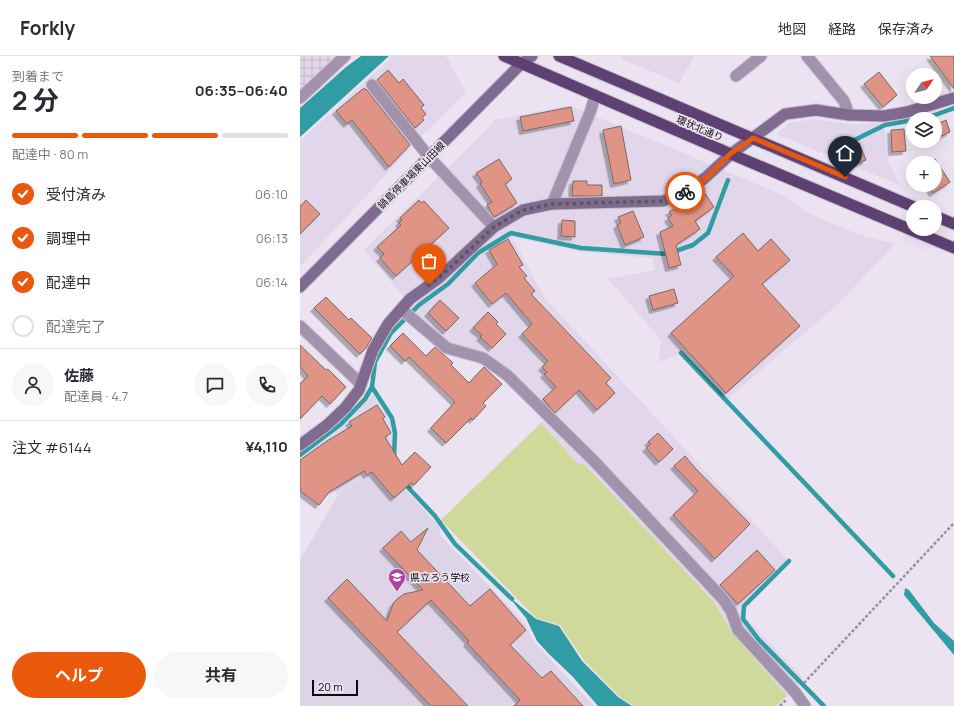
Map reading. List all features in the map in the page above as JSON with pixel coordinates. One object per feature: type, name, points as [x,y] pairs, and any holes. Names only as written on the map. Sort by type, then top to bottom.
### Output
[{"type":"highway","name":"環状北通り","points":[[504,56],[730,154],[954,248]]},
{"type":"highway","name":"環状北通り","points":[[559,56],[906,204]]},
{"type":"highway","points":[[942,219],[954,224]]},
{"type":"main road","name":"鍋島停車場東山田線","points":[[300,287],[521,64],[532,56]]},
{"type":"main road","points":[[302,440],[326,425],[346,408],[362,384],[373,350],[388,324],[406,313],[410,299],[439,278],[494,227],[523,210],[552,204],[663,201],[686,192],[706,178],[730,154],[785,114],[816,110],[849,115],[884,116],[908,112],[954,98]]},
{"type":"street","points":[[300,98],[345,56]]},
{"type":"street","points":[[736,76],[760,56]]},
{"type":"street","points":[[807,56],[844,101],[849,115]]},
{"type":"street","points":[[372,85],[429,157],[494,227]]},
{"type":"street","points":[[552,204],[591,110],[595,95]]},
{"type":"street","points":[[406,313],[447,348],[484,358],[507,375],[594,461],[723,599],[731,610],[738,630],[795,692],[805,706]]},
{"type":"street","points":[[300,326],[362,384]]},
{"type":"path","points":[[795,692],[954,523]]},
{"type":"shaded area","points":[[300,56],[340,56],[300,92]]},
{"type":"shaded area","points":[[393,56],[446,56],[466,93],[417,141],[300,267],[300,141]]},
{"type":"shaded area","points":[[621,56],[695,56],[679,83],[621,59]]},
{"type":"shaded area","points":[[569,105],[783,195],[806,212],[857,234],[895,244],[836,306],[726,400],[682,353],[659,362],[661,340],[608,279],[655,270],[652,258],[582,252],[512,237],[544,297],[789,561],[744,606],[746,618],[803,678],[776,706],[634,706],[620,697],[584,660],[560,625],[536,618],[441,520],[550,414],[500,364],[448,345],[399,303],[404,297],[364,250],[487,129],[494,120]]},
{"type":"shaded area","points":[[813,119],[852,124],[884,123],[887,158],[899,185],[776,134],[789,123]]},
{"type":"shaded area","points":[[373,394],[389,417],[393,437],[389,472],[359,482],[338,495],[300,455],[354,413]]},
{"type":"shaded area","name":"県立ろう学校","points":[[389,472],[441,528],[439,534],[525,623],[534,642],[594,706],[300,706],[300,560],[338,495],[359,482]]},
{"type":"green space","points":[[541,423],[577,463],[585,465],[713,601],[731,631],[787,696],[776,706],[634,706],[620,697],[584,660],[560,625],[536,618],[441,520]]},
{"type":"water","points":[[361,56],[389,56],[300,137],[300,108],[346,67]]},
{"type":"water","points":[[905,588],[909,590],[934,623],[954,641],[954,655],[904,595]]},
{"type":"water","points":[[508,596],[536,619],[559,626],[582,661],[618,697],[632,706],[598,706],[573,677],[537,641],[526,618]]},
{"type":"building","points":[[930,56],[954,56],[954,89],[942,72],[942,68],[939,68]]},
{"type":"building","points":[[388,70],[399,83],[403,79],[424,105],[421,108],[426,114],[422,118],[424,120],[415,128],[377,80]]},
{"type":"building","points":[[879,72],[897,95],[883,107],[864,84]]},
{"type":"building","points":[[364,88],[410,145],[389,167],[352,120],[347,124],[336,111]]},
{"type":"building","points":[[571,107],[574,121],[523,131],[520,117]]},
{"type":"building","points":[[946,120],[950,132],[942,136],[942,122]]},
{"type":"building","points":[[621,126],[631,180],[614,184],[603,130]]},
{"type":"building","points":[[904,129],[906,151],[892,152],[891,130]]},
{"type":"building","points":[[859,143],[866,160],[856,164],[834,154]]},
{"type":"building","points":[[499,159],[512,179],[505,184],[517,203],[494,217],[487,205],[492,202],[480,184],[482,182],[476,173]]},
{"type":"building","points":[[942,170],[950,182],[942,187]]},
{"type":"building","points":[[573,181],[587,181],[587,185],[602,185],[602,196],[572,196]]},
{"type":"building","points":[[704,192],[714,207],[695,221],[700,229],[676,245],[681,265],[669,268],[660,232],[673,226],[668,218],[672,215],[669,212],[683,203],[685,206]]},
{"type":"building","points":[[306,200],[320,214],[300,234],[300,207]]},
{"type":"building","points":[[419,200],[421,203],[424,201],[449,228],[396,276],[380,258],[384,254],[377,247],[401,225],[399,223],[402,220],[400,218]]},
{"type":"building","points":[[633,211],[644,237],[625,245],[617,225],[621,223],[618,217]]},
{"type":"building","points":[[562,220],[575,221],[575,237],[561,236]]},
{"type":"building","points":[[743,233],[758,251],[771,239],[790,260],[762,284],[800,326],[726,393],[671,333],[734,276],[716,257]]},
{"type":"building","points":[[508,239],[523,265],[519,267],[527,276],[524,278],[535,291],[531,294],[611,378],[606,383],[615,393],[597,410],[579,390],[555,413],[543,399],[556,387],[544,374],[547,372],[542,367],[548,361],[522,334],[532,324],[506,293],[492,304],[475,283],[497,264],[489,250]]},
{"type":"building","points":[[674,289],[678,303],[653,310],[649,296]]},
{"type":"building","points":[[326,297],[349,320],[351,318],[372,338],[360,354],[314,308]]},
{"type":"building","points":[[440,300],[459,318],[446,331],[428,313]]},
{"type":"building","points":[[488,312],[498,322],[496,324],[506,334],[492,348],[480,337],[482,335],[473,328]]},
{"type":"building","points":[[403,333],[426,356],[435,347],[453,363],[451,365],[469,383],[484,367],[502,384],[483,403],[486,406],[473,420],[471,418],[446,443],[431,428],[455,402],[409,357],[405,361],[390,346]]},
{"type":"building","points":[[300,345],[346,387],[330,404],[322,396],[300,419],[300,384],[308,376],[300,367]]},
{"type":"building","points":[[377,405],[385,417],[383,419],[391,433],[385,437],[402,465],[415,452],[431,467],[414,485],[411,483],[394,498],[372,472],[367,475],[364,471],[329,492],[319,505],[300,491],[300,460],[352,426],[349,422]]},
{"type":"building","points":[[658,433],[673,449],[659,462],[646,448],[651,444],[648,442]]},
{"type":"building","points":[[685,456],[750,524],[715,559],[673,515],[698,491],[674,466]]},
{"type":"building","points":[[428,528],[417,550],[470,606],[490,589],[526,630],[510,645],[542,678],[551,671],[583,706],[514,706],[520,700],[467,643],[469,641],[431,600],[397,632],[468,706],[431,706],[328,598],[347,579],[387,621],[393,604],[397,599],[404,594],[423,590],[383,548],[401,531],[411,542]]},
{"type":"building","points":[[757,550],[775,570],[738,604],[720,585]]},
{"type":"waterway","points":[[942,112],[954,108]]},
{"type":"waterway","points":[[830,152],[885,125],[906,121]]},
{"type":"waterway","points":[[300,455],[341,424],[365,399],[372,387],[375,362],[391,333],[419,305],[448,284],[478,253],[511,233],[581,248],[667,254],[693,245],[708,233],[728,180]]},
{"type":"waterway","points":[[681,353],[893,576]]},
{"type":"waterway","points":[[372,387],[392,418],[395,433],[394,457]]},
{"type":"waterway","points":[[403,482],[435,516],[455,544],[512,599]]},
{"type":"waterway","points":[[789,561],[744,606],[743,619],[759,640],[824,706]]},
{"type":"way so far","points":[[429,285],[439,278],[494,227],[523,210],[552,204],[663,201],[685,192]]},
{"type":"place","name":"県立ろう学校","points":[[397,592]]},
{"type":"route","points":[[685,192],[706,178],[730,154],[753,138],[845,177]]}]
